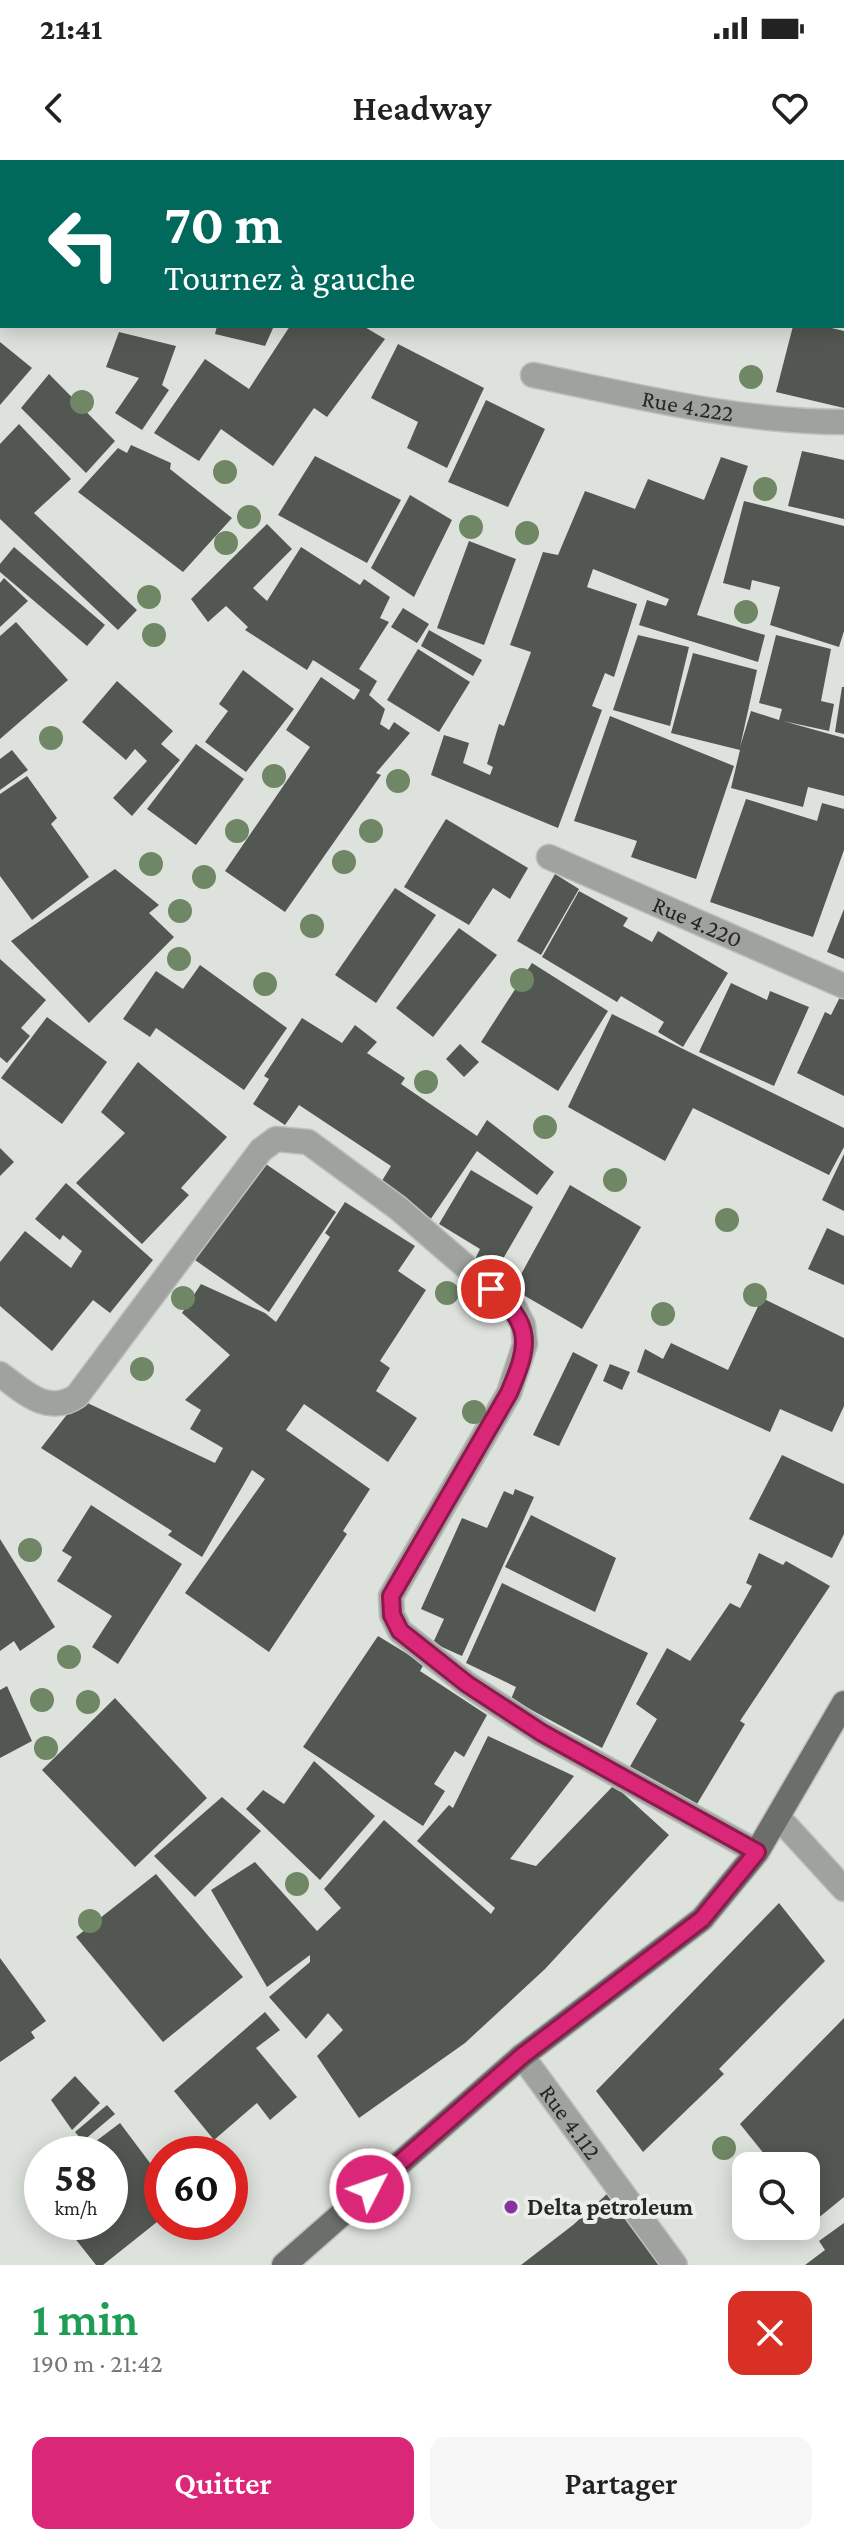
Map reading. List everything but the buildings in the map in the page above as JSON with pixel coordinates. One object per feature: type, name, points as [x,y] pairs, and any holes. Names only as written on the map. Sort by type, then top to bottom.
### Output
[{"type":"main road","points":[[284,2265],[522,2056],[702,1919],[757,1852],[844,1703]]},
{"type":"street","name":"Rue 4.222","points":[[533,375],[691,407],[798,422],[844,422]]},
{"type":"street","name":"Rue 4.220","points":[[549,857],[844,986]]},
{"type":"street","points":[[0,1374],[29,1396],[49,1405],[66,1404],[77,1396],[261,1150],[276,1139],[308,1142],[398,1208],[515,1309],[523,1325],[525,1344],[509,1393],[391,1596],[392,1615],[400,1631],[467,1684],[542,1733],[757,1852]]},
{"type":"street","points":[[779,1818],[844,1889]]},
{"type":"street","name":"Rue 4.112","points":[[522,2056],[675,2265]]},
{"type":"place","name":"Delta petroleum","points":[[511,2207]]},
{"type":"route","points":[[370,2189],[522,2056],[702,1919],[757,1852],[505,1710],[428,1656],[400,1631],[392,1615],[391,1596],[509,1393],[520,1367],[525,1344],[523,1325],[515,1309],[491,1289]]}]
